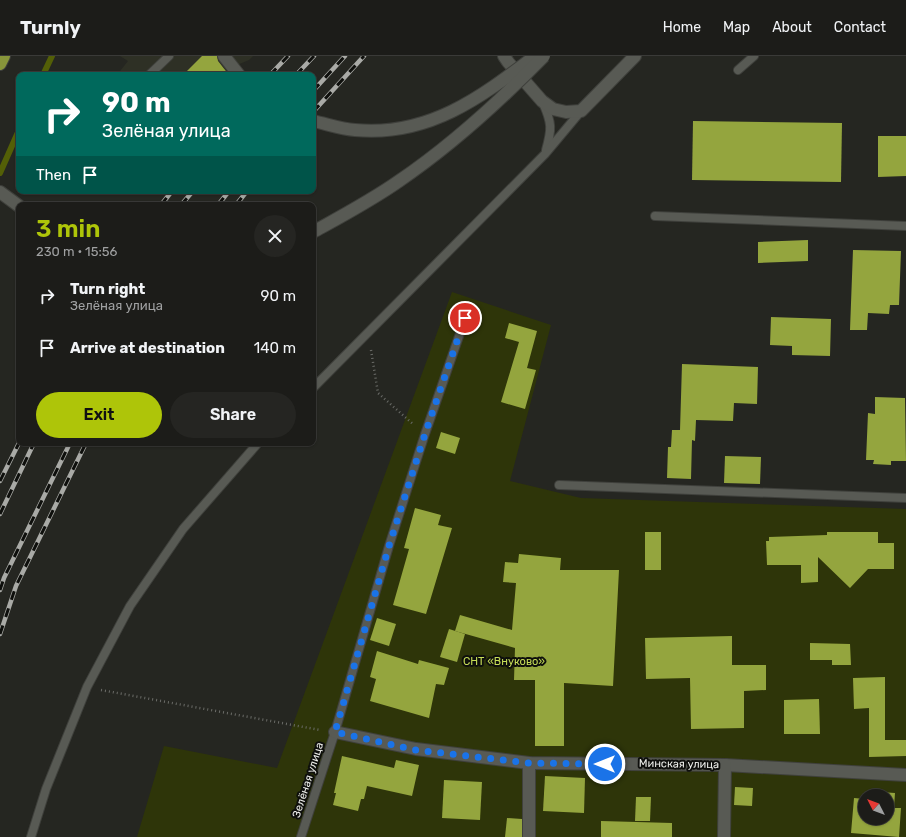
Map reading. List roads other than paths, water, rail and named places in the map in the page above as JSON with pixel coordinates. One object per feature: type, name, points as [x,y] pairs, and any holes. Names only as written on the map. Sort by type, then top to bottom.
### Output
[{"type":"highway","points":[[0,64],[4,56]]},
{"type":"street","points":[[224,56],[237,72]]},
{"type":"street","points":[[504,56],[542,101],[553,109],[566,112],[581,111],[635,56]]},
{"type":"street","points":[[316,122],[354,130],[379,131],[402,128],[426,122],[468,104],[535,56]]},
{"type":"street","points":[[316,230],[399,182],[437,153],[482,116],[544,56]]},
{"type":"street","points":[[0,192],[16,204]]},
{"type":"street","name":"Минская улица","points":[[335,732],[416,750],[529,763],[725,765],[906,775]]},
{"type":"street","points":[[529,763],[529,837]]},
{"type":"street","points":[[724,837],[725,765]]},
{"type":"lane","points":[[152,72],[169,56]]},
{"type":"lane","points":[[738,70],[754,56]]},
{"type":"lane","points":[[542,101],[550,118],[551,135],[545,154]]},
{"type":"lane","points":[[316,385],[545,154],[581,111]]},
{"type":"lane","points":[[655,216],[906,226]]},
{"type":"lane","name":"Зелёная улица","points":[[301,837],[335,732],[389,546],[425,434],[465,318]]},
{"type":"lane","points":[[31,837],[46,789],[87,687],[130,606],[183,529],[255,446]]},
{"type":"lane","points":[[559,486],[906,498]]},
{"type":"waterway","points":[[44,72],[52,56]]},
{"type":"waterway","points":[[0,173],[16,137]]},
{"type":"railway","points":[[273,72],[288,56]]},
{"type":"railway","points":[[299,72],[314,56]]},
{"type":"railway","points":[[316,88],[345,56]]},
{"type":"railway","points":[[316,109],[364,56]]},
{"type":"railway","points":[[163,202],[170,194]]},
{"type":"railway","points":[[184,202],[190,194]]},
{"type":"railway","points":[[220,202],[227,194]]},
{"type":"railway","points":[[238,202],[245,194]]},
{"type":"railway","points":[[0,481],[18,446]]},
{"type":"railway","points":[[0,514],[33,446]]},
{"type":"railway","points":[[0,590],[4,578],[69,446]]},
{"type":"railway","points":[[0,634],[16,586],[85,446]]},
{"type":"park label","name":"СНТ «Внуково»","points":[[504,661]]}]
